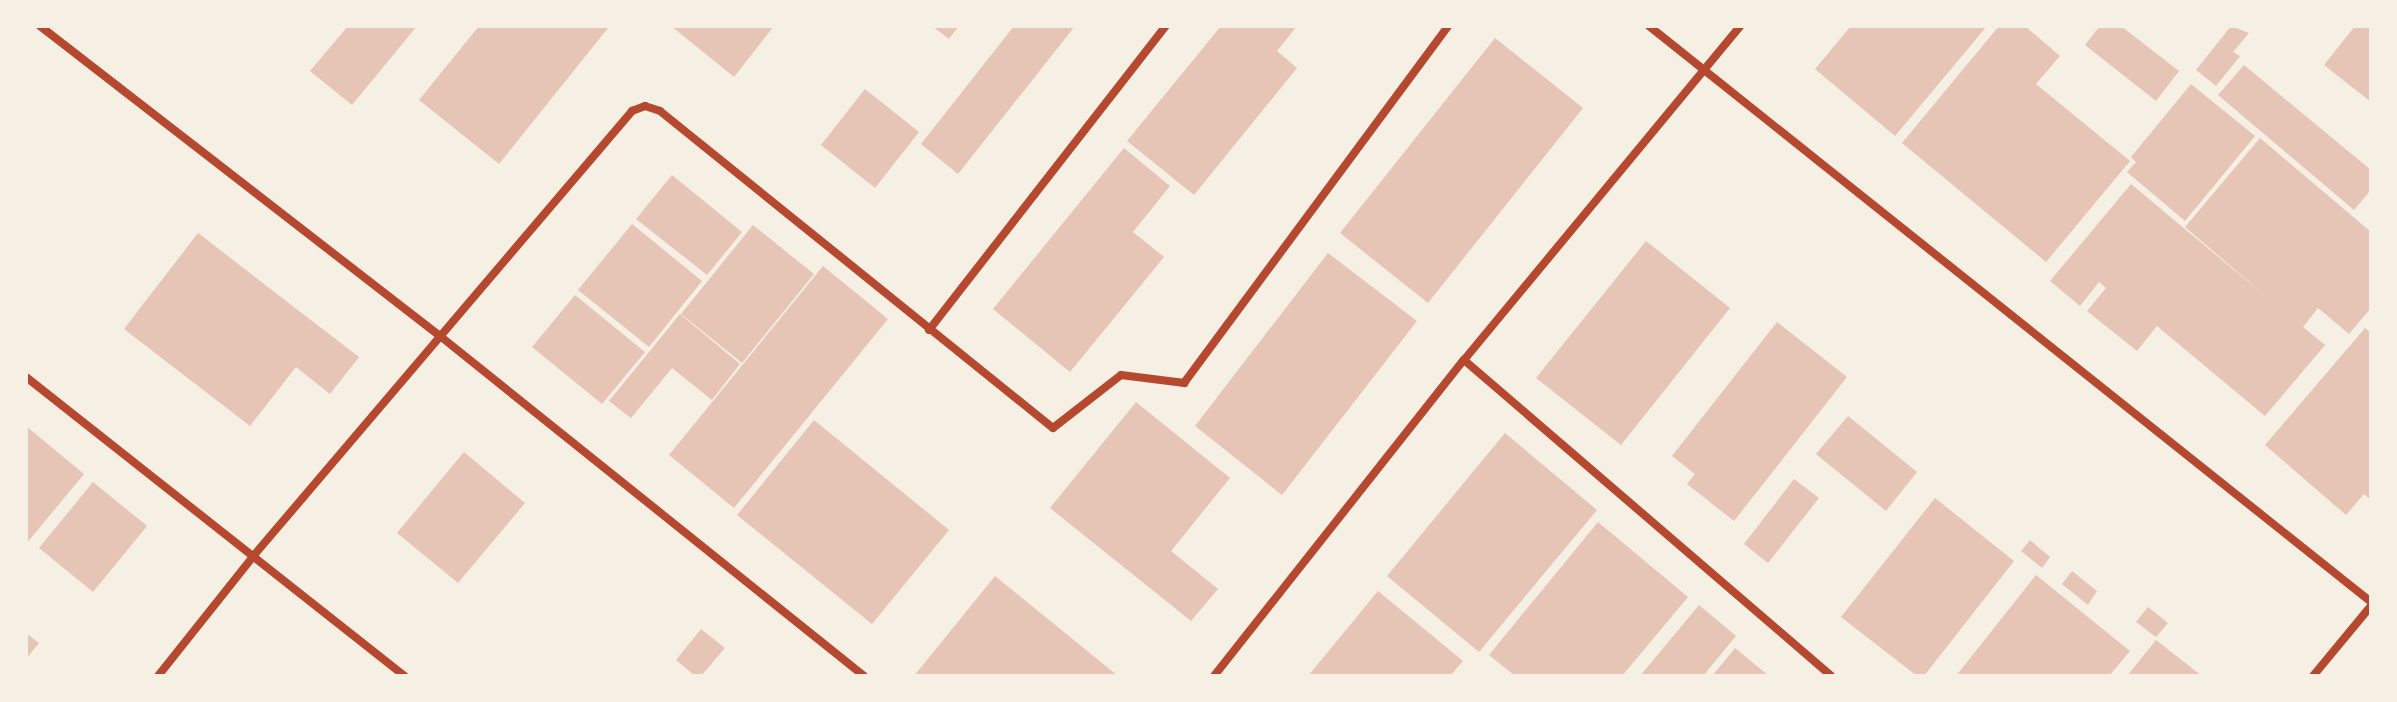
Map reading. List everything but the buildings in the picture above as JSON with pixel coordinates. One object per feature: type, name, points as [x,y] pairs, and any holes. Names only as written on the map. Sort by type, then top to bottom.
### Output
[{"type":"street","points":[[40,26],[440,336],[864,676]]},
{"type":"street","points":[[929,330],[1166,26]]},
{"type":"street","points":[[158,676],[255,554],[632,111],[645,106],[660,111],[1053,428],[1121,375],[1184,383],[1448,26]]},
{"type":"street","points":[[1649,26],[2371,604],[2313,676]]},
{"type":"street","points":[[1214,676],[1464,360],[1740,26]]},
{"type":"street","points":[[1464,360],[1831,676]]},
{"type":"street","points":[[26,377],[255,554],[405,676]]}]
